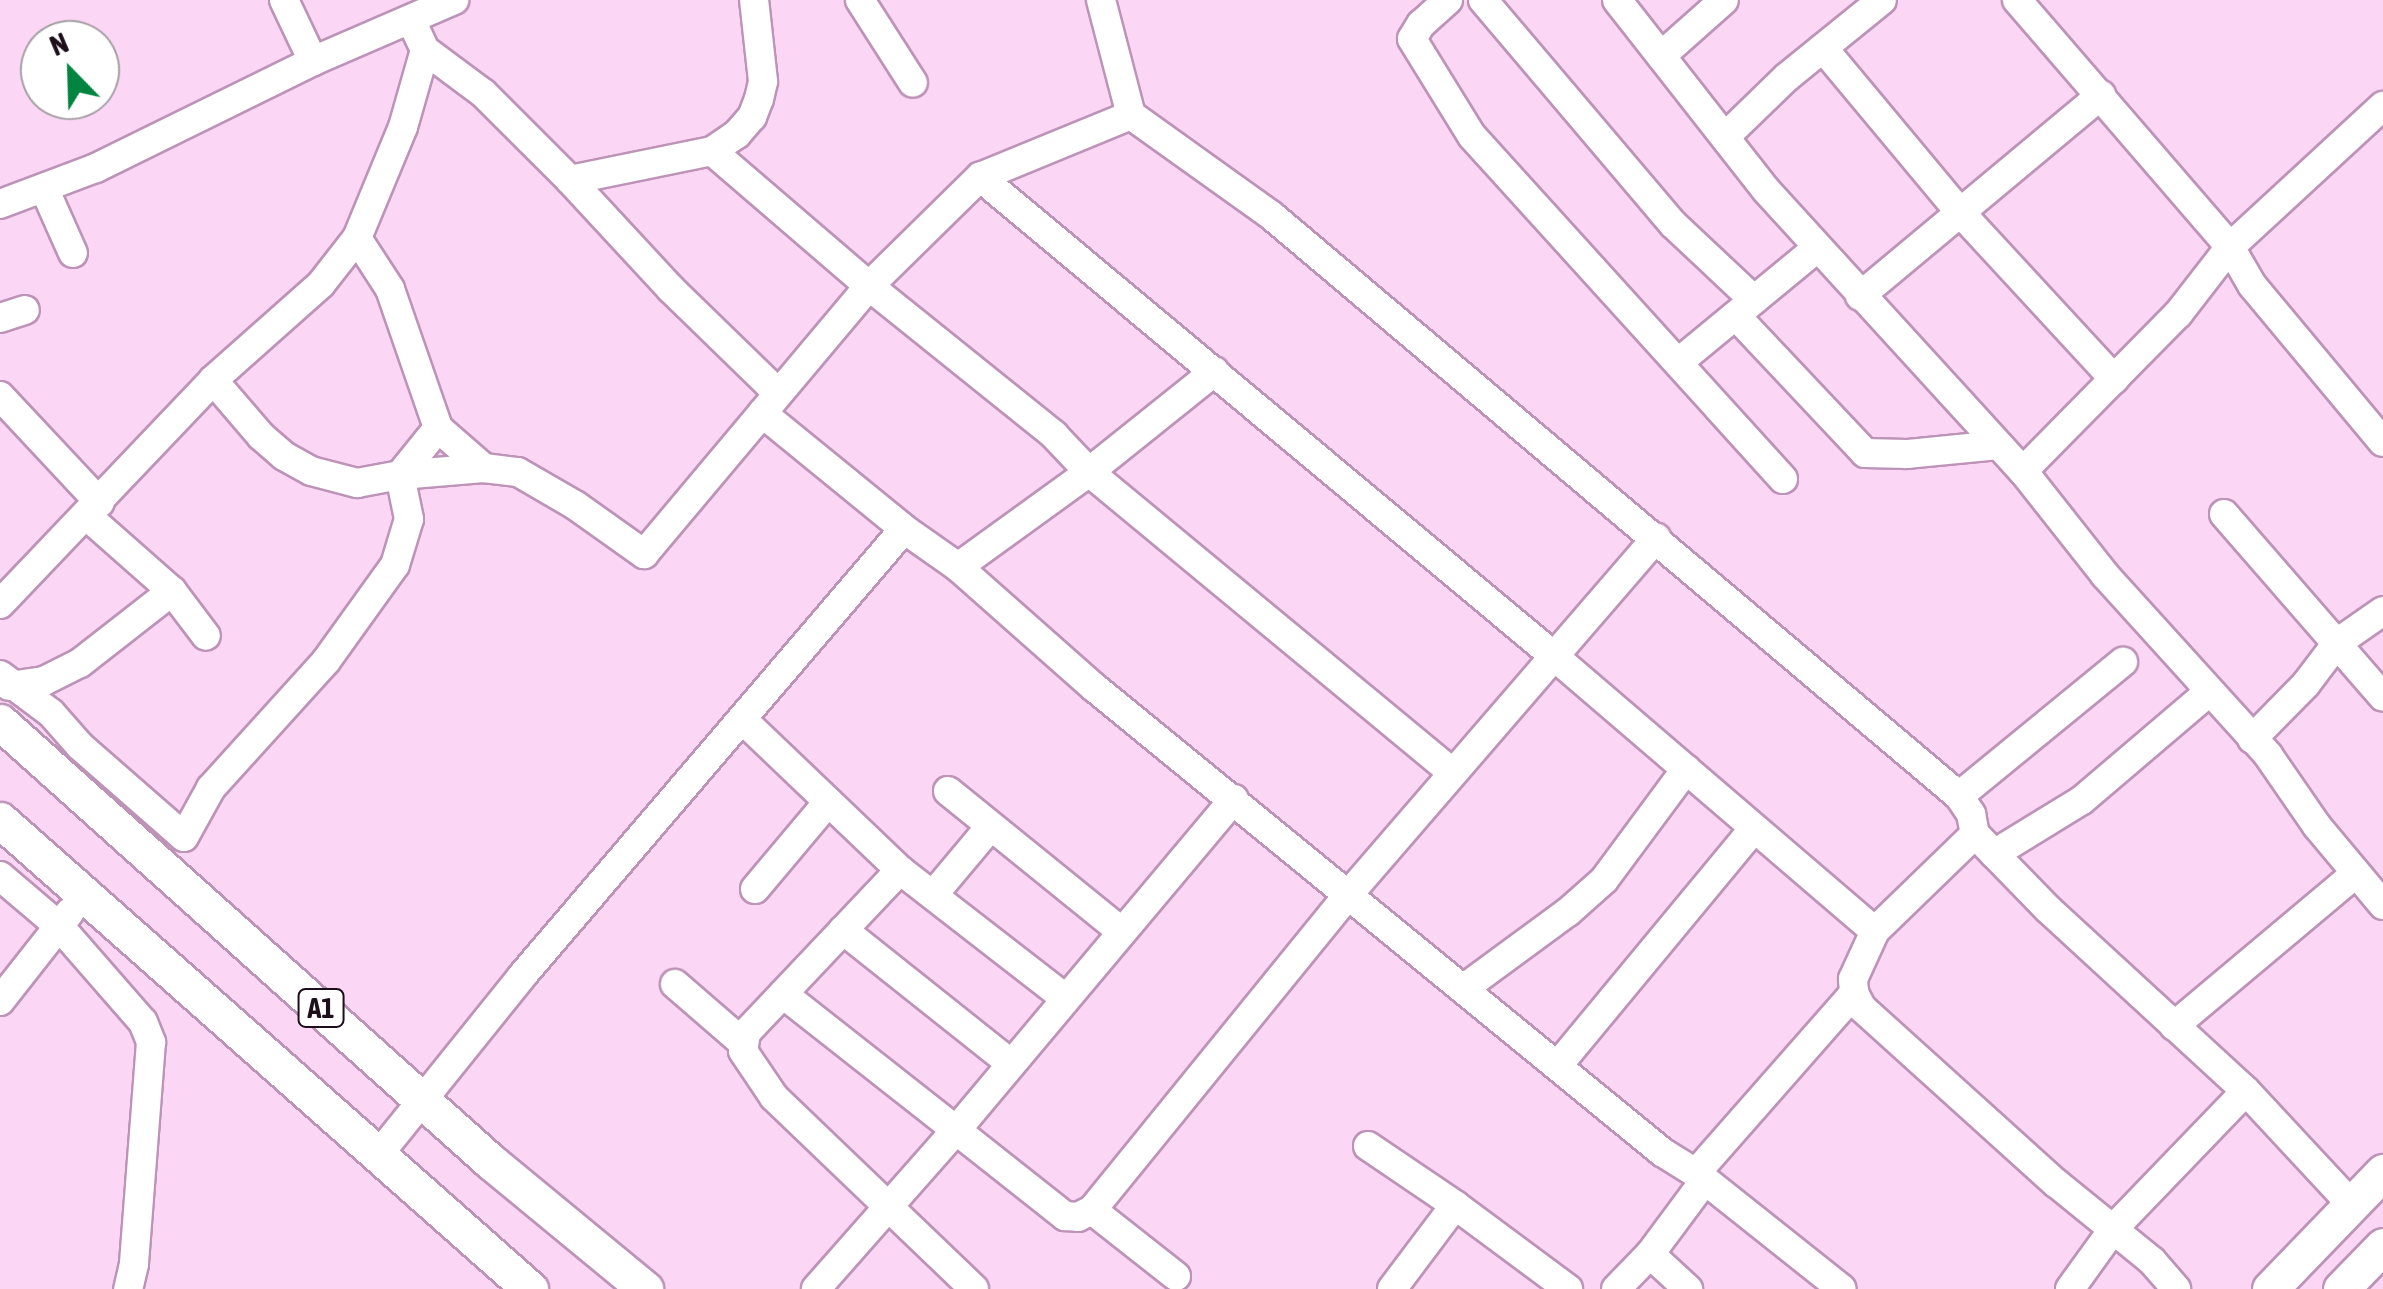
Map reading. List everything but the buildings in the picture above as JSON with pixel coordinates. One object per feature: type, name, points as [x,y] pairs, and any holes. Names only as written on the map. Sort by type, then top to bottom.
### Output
[{"type":"main road","name":"A1","points":[[0,722],[492,1162],[645,1289]]},
{"type":"main road","name":"A1","points":[[0,820],[530,1289]]},
{"type":"main road","points":[[2270,1289],[2383,1172]]},
{"type":"main road","points":[[2341,1289],[2383,1246]]},
{"type":"street","points":[[284,0],[313,61]]},
{"type":"street","points":[[0,204],[96,168],[313,61],[454,0]]},
{"type":"street","points":[[570,180],[712,151],[737,134],[752,117],[763,81],[754,0]]},
{"type":"street","points":[[860,0],[914,83]]},
{"type":"street","points":[[1101,0],[1131,114],[1272,216],[1959,796],[1985,844],[2246,1091],[2352,1204]]},
{"type":"street","points":[[1448,0],[1421,24],[1412,40],[1472,136],[1680,361],[1783,480]]},
{"type":"street","points":[[1483,0],[1864,453],[1907,454],[1998,445]]},
{"type":"street","points":[[1617,0],[1817,248],[2022,472],[2105,575],[2252,738],[2373,886],[2174,1026]]},
{"type":"street","points":[[1661,56],[1724,0]]},
{"type":"street","points":[[1725,137],[1882,0]]},
{"type":"street","points":[[2018,0],[2230,247],[2252,285],[2383,442]]},
{"type":"street","points":[[411,20],[424,50],[483,93],[671,289],[770,403],[904,530],[958,567],[1095,688],[1662,1152],[1700,1176],[1842,1289]]},
{"type":"street","points":[[1823,48],[1959,211],[2114,379]]},
{"type":"street","points":[[0,604],[213,380],[298,307],[357,238],[404,127],[424,50]]},
{"type":"street","points":[[1860,296],[2101,95]]},
{"type":"street","points":[[2022,472],[2178,314],[2230,247],[2383,106]]},
{"type":"street","points":[[213,380],[262,436],[311,471],[358,483],[484,468],[518,472],[575,504],[644,554],[869,286],[980,177],[1131,114]]},
{"type":"street","points":[[712,151],[869,286],[1054,435],[1089,472],[1453,773]]},
{"type":"street","points":[[980,177],[1556,657],[1874,932]]},
{"type":"street","points":[[44,188],[73,254]]},
{"type":"street","points":[[357,238],[390,289],[438,428],[484,468]]},
{"type":"street","points":[[1680,361],[1817,248]]},
{"type":"street","points":[[958,567],[1089,472],[1215,371]]},
{"type":"street","points":[[0,396],[94,509],[172,591],[206,636]]},
{"type":"street","points":[[400,475],[438,428]]},
{"type":"street","points":[[5,680],[51,713],[80,746],[184,837],[211,788],[326,661],[395,566],[409,519],[400,475]]},
{"type":"street","points":[[2224,514],[2383,697]]},
{"type":"street","points":[[378,1154],[522,976],[904,530]]},
{"type":"street","points":[[783,994],[1065,1216],[1078,1217],[1092,1210],[1348,895],[1656,538]]},
{"type":"street","points":[[5,680],[44,682],[80,663],[172,591]]},
{"type":"street","points":[[2252,738],[2306,684],[2337,644],[2383,610]]},
{"type":"street","points":[[1959,796],[2123,662]]},
{"type":"street","points":[[2176,1289],[2152,1260],[2056,1183],[1862,1008],[1854,993],[1853,980],[1874,932],[1985,844],[2082,800],[2208,692]]},
{"type":"street","points":[[744,721],[900,870],[1064,998]]},
{"type":"street","points":[[1463,989],[1568,912],[1604,880],[1686,770]]},
{"type":"street","points":[[948,792],[1122,931]]},
{"type":"street","points":[[816,1289],[956,1130],[1234,799]]},
{"type":"street","points":[[755,889],[828,802]]},
{"type":"street","points":[[933,895],[990,826]]},
{"type":"street","points":[[1559,1064],[1754,828]]},
{"type":"street","points":[[742,1042],[900,870]]},
{"type":"street","points":[[0,876],[60,927],[143,1022],[151,1042],[153,1062],[134,1264],[128,1289]]},
{"type":"street","points":[[0,1001],[84,892]]},
{"type":"street","points":[[843,930],[1010,1064]]},
{"type":"street","points":[[676,984],[742,1042],[750,1066],[774,1098],[974,1289]]},
{"type":"street","points":[[1616,1289],[1650,1254],[1700,1176],[1854,993]]},
{"type":"street","points":[[2070,1289],[2114,1228],[2246,1091]]},
{"type":"street","points":[[1368,1146],[1455,1204],[1568,1289]]},
{"type":"street","points":[[1392,1289],[1455,1204]]},
{"type":"street","points":[[1092,1210],[1176,1276]]},
{"type":"street","points":[[1650,1254],[1688,1289]]}]
